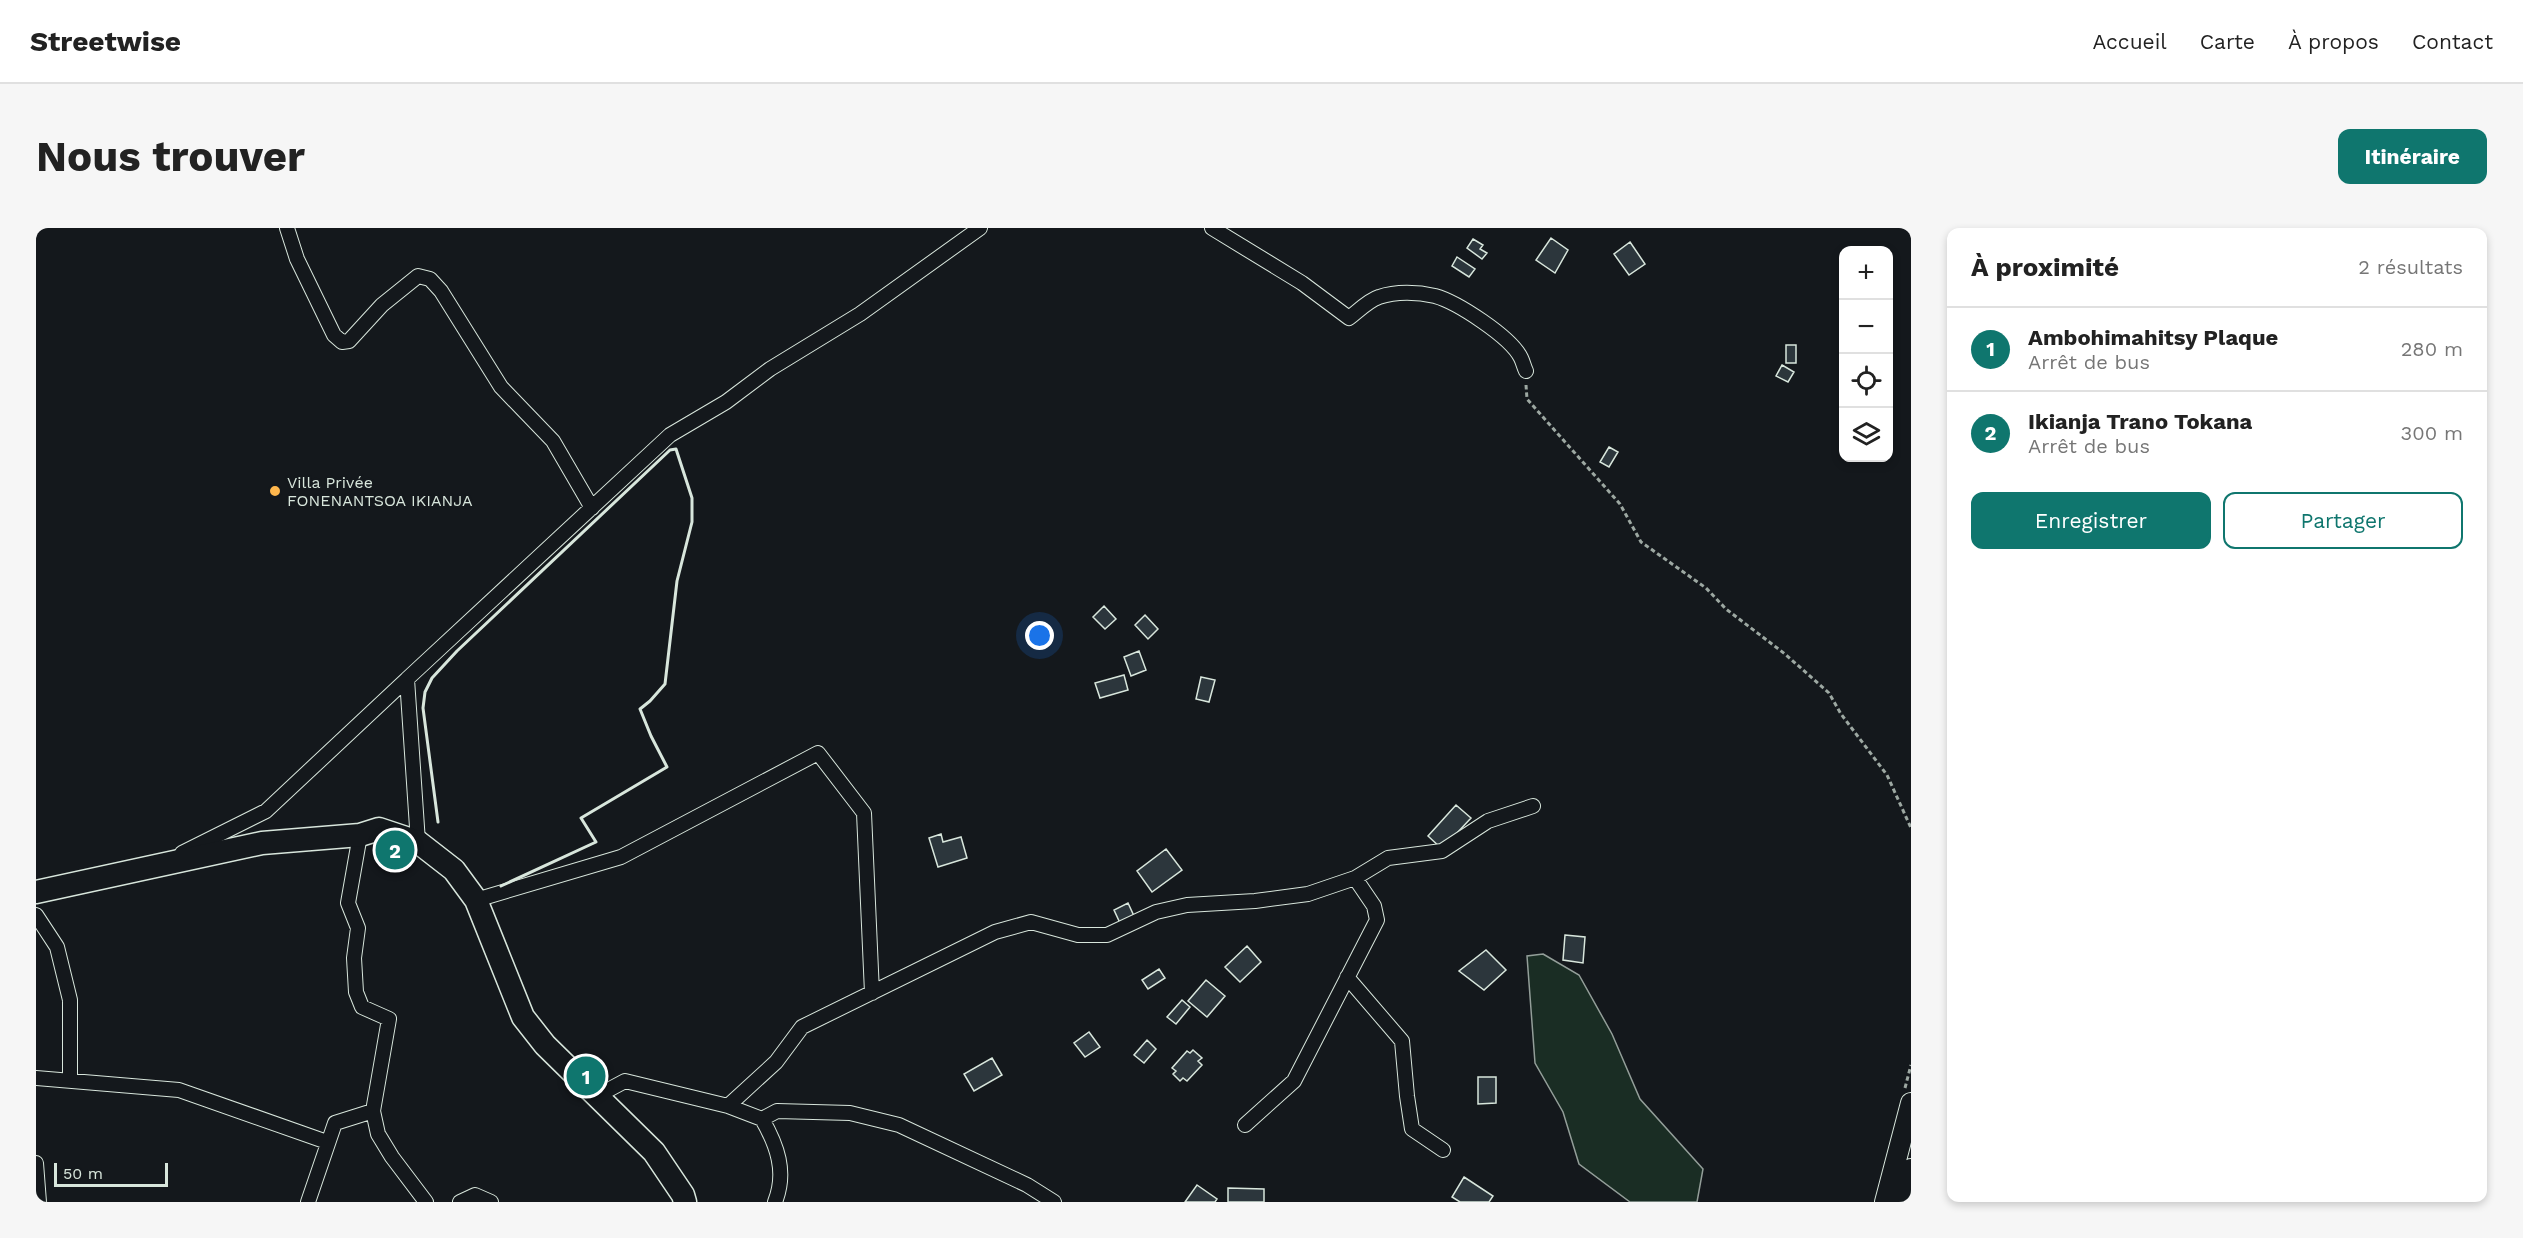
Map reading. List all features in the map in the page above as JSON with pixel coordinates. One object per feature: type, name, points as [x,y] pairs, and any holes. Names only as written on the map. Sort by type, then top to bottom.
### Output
[{"type":"main road","points":[[36,892],[262,843],[360,835],[379,829],[418,842],[454,870],[476,900],[523,1017],[545,1045],[654,1152],[683,1195],[685,1202]]},
{"type":"main road","points":[[1885,1202],[1911,1103]]},
{"type":"main road","points":[[1901,1202],[1911,1169]]},
{"type":"street","points":[[287,228],[297,259],[333,335],[342,342],[349,340],[382,305],[418,276],[430,279],[441,291],[501,387],[553,441],[592,508]]},
{"type":"street","points":[[159,865],[266,811],[670,435],[726,402],[770,369],[844,325],[980,228]]},
{"type":"street","points":[[1212,228],[1302,283],[1349,318],[1378,297],[1395,293],[1437,297],[1455,305],[1508,342],[1521,357],[1526,371]]},
{"type":"street","points":[[406,679],[418,842]]},
{"type":"street","points":[[476,900],[621,857],[818,753],[864,813],[872,993]]},
{"type":"street","points":[[728,1106],[776,1062],[802,1027],[995,932],[1031,922],[1078,935],[1107,935],[1156,912],[1187,905],[1255,901],[1308,894],[1355,878],[1388,858],[1442,851],[1488,822],[1533,806]]},
{"type":"street","points":[[360,835],[348,903],[358,928],[354,958],[356,992],[362,1007],[389,1019],[373,1111],[378,1134],[426,1202]]},
{"type":"street","points":[[1245,1125],[1294,1081],[1377,920],[1374,906],[1355,878]]},
{"type":"street","points":[[36,915],[57,947],[70,1000],[70,1081]]},
{"type":"street","points":[[1347,976],[1402,1041],[1412,1129],[1443,1150]]},
{"type":"street","points":[[36,1078],[179,1090],[327,1142]]},
{"type":"street","points":[[597,1096],[625,1081],[728,1106],[762,1119],[774,1139],[781,1166],[779,1193],[775,1202]]},
{"type":"street","points":[[308,1202],[335,1123],[373,1111]]},
{"type":"street","points":[[762,1119],[777,1111],[850,1113],[899,1125],[1027,1185],[1054,1202]]},
{"type":"street","points":[[36,1163],[39,1202]]},
{"type":"street","points":[[460,1202],[475,1195],[491,1202]]},
{"type":"path","points":[[1526,371],[1527,399],[1620,504],[1641,542],[1706,588],[1726,609],[1785,654],[1829,693],[1841,714],[1887,775],[1911,828]]},
{"type":"green space","points":[[1543,954],[1579,975],[1612,1034],[1640,1099],[1703,1169],[1697,1202],[1630,1202],[1579,1164],[1563,1112],[1535,1063],[1527,956]]},
{"type":"building","points":[[1551,238],[1568,250],[1555,273],[1536,260]]},
{"type":"building","points":[[1473,239],[1483,245],[1480,249],[1487,253],[1482,259],[1467,248]]},
{"type":"building","points":[[1630,242],[1645,264],[1629,275],[1614,254]]},
{"type":"building","points":[[1457,257],[1475,269],[1469,277],[1452,266]]},
{"type":"building","points":[[1786,345],[1796,345],[1796,363],[1786,363]]},
{"type":"building","points":[[1782,365],[1794,372],[1788,382],[1776,376]]},
{"type":"building","points":[[1609,447],[1618,452],[1609,467],[1600,462]]},
{"type":"building","points":[[1104,606],[1116,619],[1105,629],[1093,617]]},
{"type":"building","points":[[1145,615],[1158,629],[1148,639],[1135,625]]},
{"type":"building","points":[[1139,651],[1146,670],[1131,676],[1124,657]]},
{"type":"building","points":[[1124,675],[1128,690],[1100,698],[1095,683]]},
{"type":"building","points":[[1201,677],[1215,680],[1209,702],[1196,699]]},
{"type":"building","points":[[1456,805],[1471,818],[1442,849],[1428,836]]},
{"type":"building","points":[[941,834],[943,842],[961,837],[967,858],[938,867],[929,838]]},
{"type":"building","points":[[1166,849],[1182,870],[1152,892],[1137,871]]},
{"type":"building","points":[[1128,903],[1134,916],[1120,923],[1114,910]]},
{"type":"building","points":[[1565,935],[1585,937],[1583,963],[1563,960]]},
{"type":"building","points":[[1247,946],[1261,962],[1240,982],[1225,967]]},
{"type":"building","points":[[1486,950],[1506,970],[1484,990],[1459,971]]},
{"type":"building","points":[[1159,969],[1165,978],[1148,989],[1142,980]]},
{"type":"building","points":[[1206,980],[1225,996],[1207,1017],[1188,1001]]},
{"type":"building","points":[[1182,1000],[1190,1007],[1176,1024],[1167,1017]]},
{"type":"building","points":[[1089,1032],[1100,1047],[1085,1057],[1074,1043]]},
{"type":"building","points":[[1147,1040],[1156,1049],[1144,1063],[1134,1055]]},
{"type":"building","points":[[1193,1050],[1202,1058],[1198,1061],[1202,1065],[1187,1081],[1183,1078],[1180,1081],[1173,1074],[1176,1071],[1172,1068],[1187,1051],[1190,1053]]},
{"type":"building","points":[[992,1058],[1002,1075],[974,1091],[964,1074]]},
{"type":"building","points":[[1478,1077],[1496,1077],[1496,1103],[1478,1104]]},
{"type":"building","points":[[1464,1177],[1493,1196],[1489,1202],[1460,1202],[1452,1197]]},
{"type":"building","points":[[1197,1185],[1217,1199],[1215,1202],[1185,1202]]},
{"type":"building","points":[[1228,1188],[1264,1189],[1264,1202],[1228,1202]]},
{"type":"wall","points":[[438,822],[423,708],[425,692],[432,678],[457,651],[670,450],[676,449],[692,498],[692,522],[677,581],[665,684],[640,709],[667,767],[581,818],[596,842],[501,886]]},
{"type":"place","name":"Villa Privée FONENANTSOA IKIANJA","points":[[275,491]]},
{"type":"place","name":"Ikianja Trano Tokana","points":[[395,850]]},
{"type":"place","name":"Ambohimahitsy Plaque","points":[[586,1076]]}]
